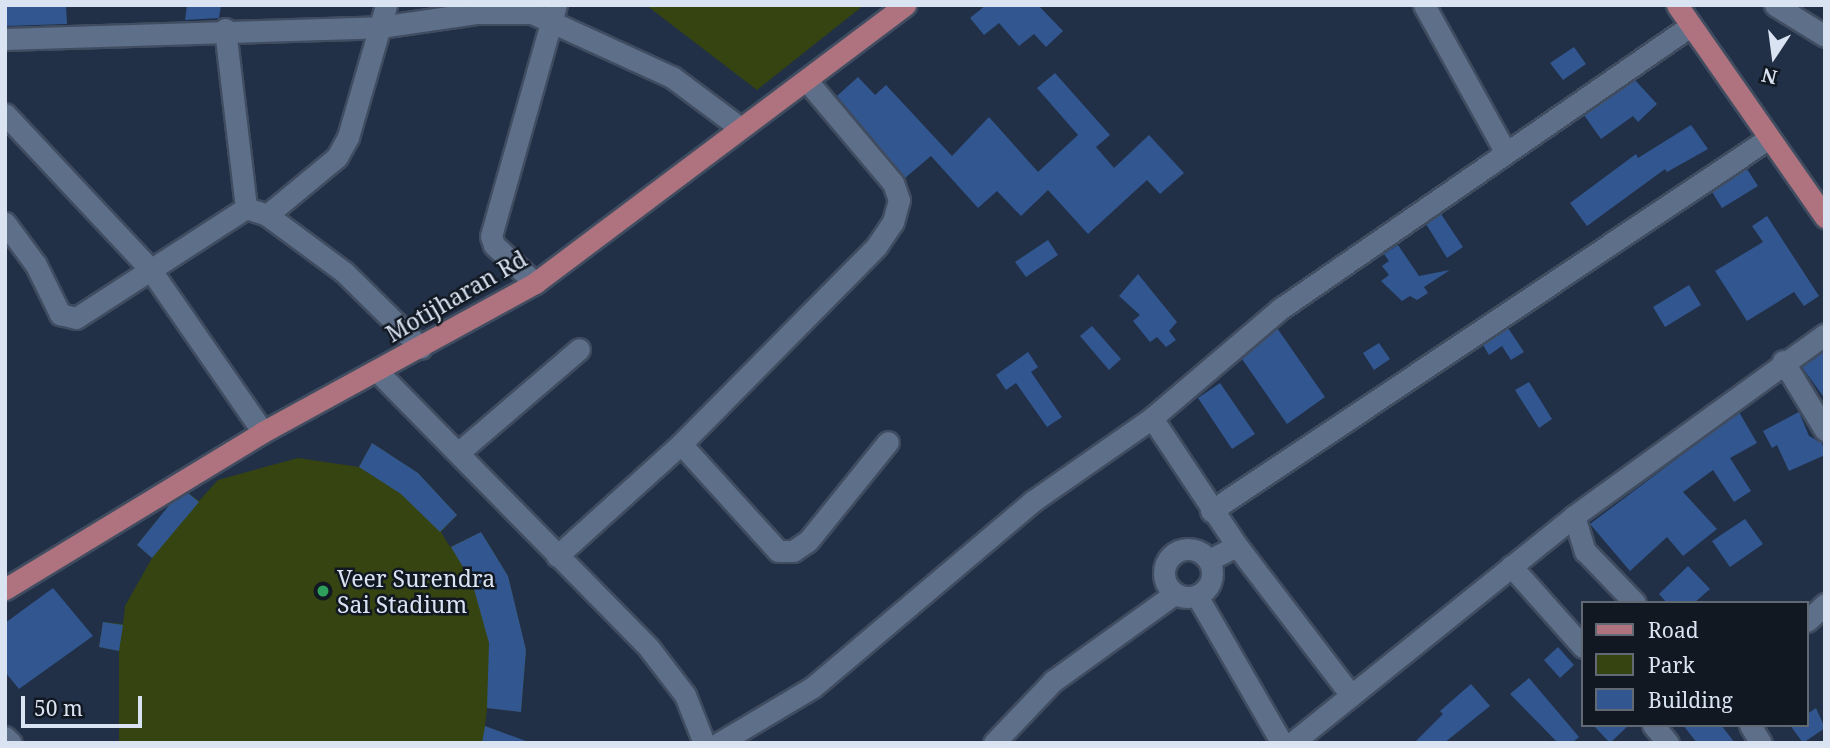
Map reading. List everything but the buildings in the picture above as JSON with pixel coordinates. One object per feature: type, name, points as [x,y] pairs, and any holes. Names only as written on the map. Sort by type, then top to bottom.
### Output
[{"type":"main road","name":"Motijharan Rd","points":[[5,589],[262,432],[421,348],[535,283],[739,127],[807,80],[905,5]]},
{"type":"main road","points":[[1677,5],[1825,217]]},
{"type":"main road","points":[[1799,179],[1825,195]]},
{"type":"street","points":[[267,215],[337,157],[348,137],[386,5]]},
{"type":"street","points":[[1424,5],[1505,151]]},
{"type":"street","points":[[1775,5],[1825,36]]},
{"type":"street","points":[[5,39],[225,29],[380,27],[476,13],[553,13],[672,77],[739,127]]},
{"type":"street","points":[[535,283],[494,245],[491,236],[553,13]]},
{"type":"street","points":[[719,743],[813,687],[1034,501],[1152,418],[1280,309],[1505,151],[1690,26]]},
{"type":"street","points":[[225,29],[246,208]]},
{"type":"street","points":[[557,556],[681,444],[876,247],[893,222],[899,200],[893,183],[807,80]]},
{"type":"street","points":[[5,114],[149,269],[262,432]]},
{"type":"street","points":[[1212,510],[1769,138]]},
{"type":"street","points":[[246,208],[267,215],[344,272],[421,348]]},
{"type":"street","points":[[5,223],[36,265],[60,314],[76,318],[246,208]]},
{"type":"street","points":[[1292,743],[1574,516],[1783,361],[1825,334]]},
{"type":"street","points":[[459,452],[579,349]]},
{"type":"street","points":[[1783,361],[1825,430]]},
{"type":"street","points":[[377,371],[459,452],[557,556],[611,605],[649,648],[685,695],[704,743]]},
{"type":"street","points":[[1152,418],[1237,546],[1351,695]]},
{"type":"street","points":[[681,444],[778,551],[793,551],[808,541],[888,442]]},
{"type":"street","points":[[1574,516],[1585,551],[1633,601]]},
{"type":"street","points":[[1209,560],[1237,546]]},
{"type":"street","points":[[1174,594],[1163,572],[1175,551],[1188,548],[1209,560]]},
{"type":"street","points":[[1197,596],[1211,581],[1209,560]]},
{"type":"street","points":[[1511,566],[1582,646]]},
{"type":"street","points":[[994,743],[1053,681],[1174,594],[1197,596]]},
{"type":"street","points":[[1197,596],[1282,743]]},
{"type":"street","points":[[1809,619],[1825,604]]},
{"type":"street","points":[[1655,727],[1668,743]]},
{"type":"street","points":[[1751,727],[1761,743]]},
{"type":"street","points":[[5,737],[11,743]]},
{"type":"green space","points":[[646,5],[864,5],[757,90]]},
{"type":"green space","name":"Veer Surendra Sai Stadium","points":[[372,443],[418,473],[457,515],[441,532],[450,547],[481,532],[508,576],[526,650],[521,712],[487,708],[485,726],[511,743],[119,743],[119,651],[99,647],[103,622],[123,624],[125,606],[152,558],[137,545],[183,489],[199,501],[218,480],[298,458],[359,467]]},
{"type":"place","name":"Veer Surendra Sai Stadium","points":[[323,591]]}]
